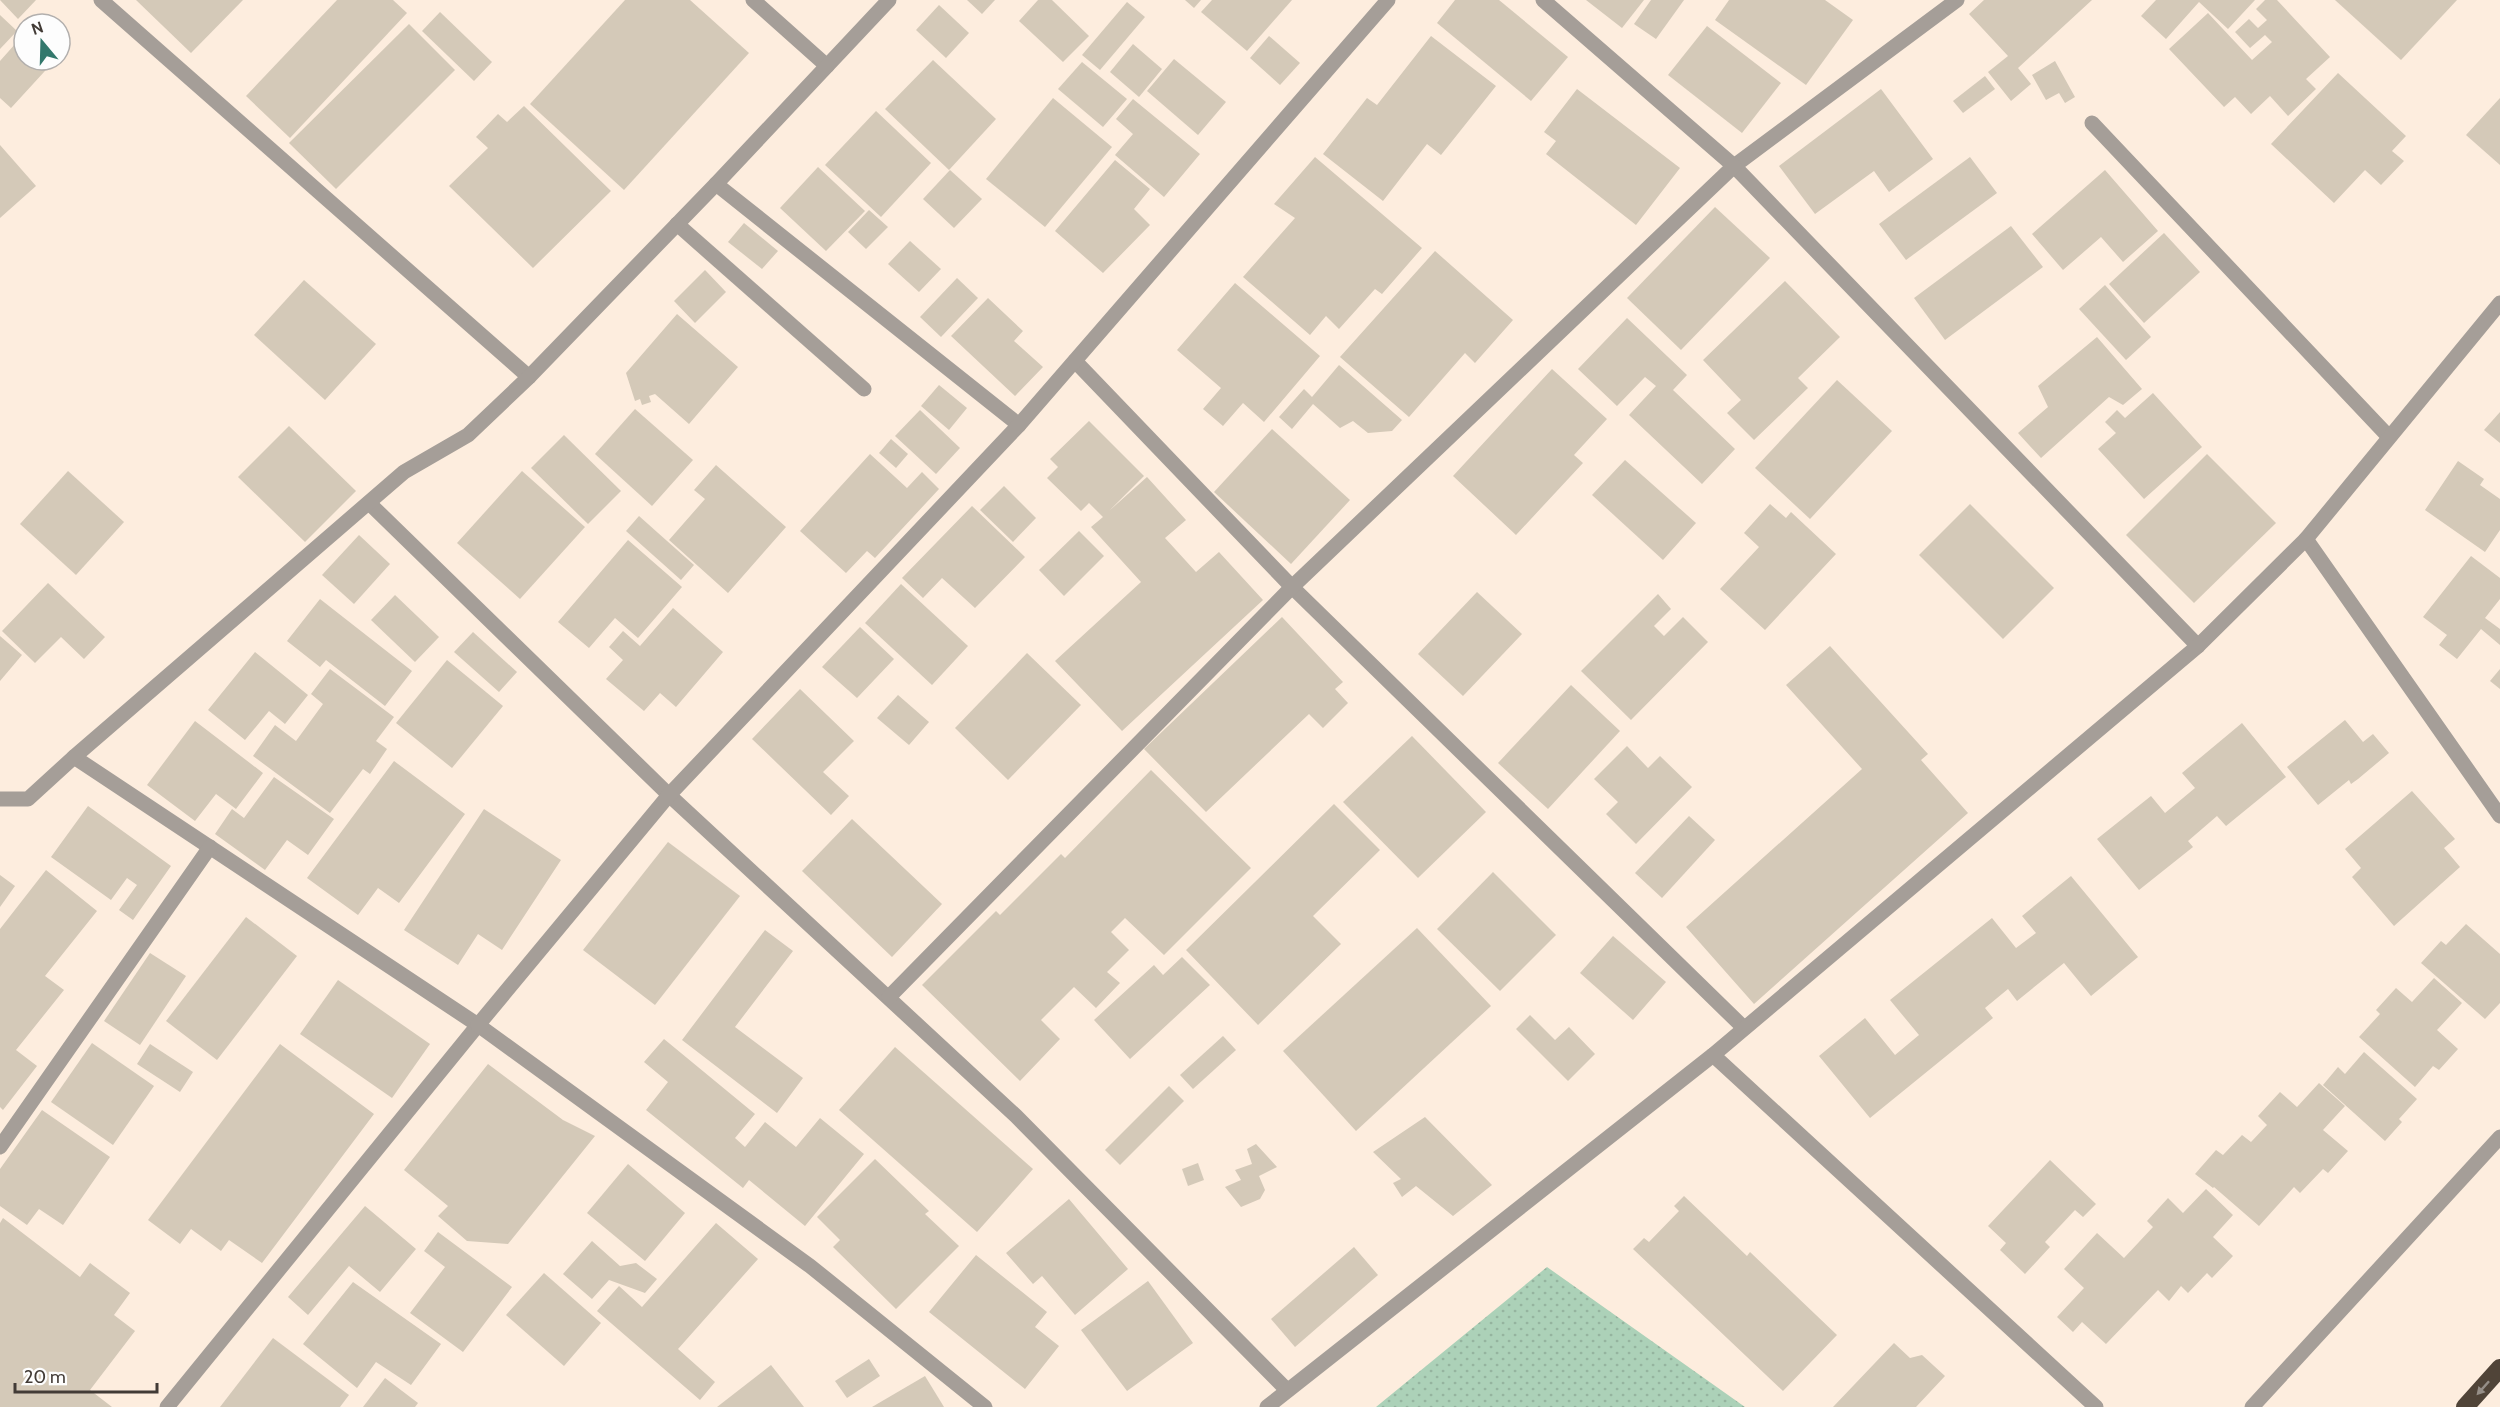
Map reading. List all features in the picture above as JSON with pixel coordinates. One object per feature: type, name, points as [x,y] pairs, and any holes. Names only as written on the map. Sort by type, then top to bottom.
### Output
[{"type":"highway","points":[[2465,1407],[2500,1368]]},
{"type":"street","points":[[101,0],[529,377]]},
{"type":"street","points":[[753,0],[827,66]]},
{"type":"street","points":[[0,799],[28,799],[404,472],[468,435],[529,377],[716,184],[889,0]]},
{"type":"street","points":[[167,1407],[478,1025],[669,795],[1019,424],[1388,0]]},
{"type":"street","points":[[1543,0],[1734,166],[2198,646]]},
{"type":"street","points":[[889,997],[1292,587],[1734,166],[1957,0]]},
{"type":"street","points":[[2091,123],[2389,436]]},
{"type":"street","points":[[716,184],[1019,424]]},
{"type":"street","points":[[677,224],[864,389]]},
{"type":"street","points":[[1267,1407],[1713,1055],[2198,646],[2306,539],[2500,303]]},
{"type":"street","points":[[1075,361],[1292,587],[1744,1028]]},
{"type":"street","points":[[369,503],[669,795],[1016,1116],[1287,1390]]},
{"type":"street","points":[[2306,539],[2500,816]]},
{"type":"street","points":[[74,757],[478,1025],[810,1266],[985,1407]]},
{"type":"street","points":[[0,1147],[210,847]]},
{"type":"street","points":[[1713,1055],[2096,1407]]},
{"type":"street","points":[[2252,1407],[2500,1137]]},
{"type":"green space","points":[[1547,1267],[1745,1407],[1376,1407]]},
{"type":"building","points":[[0,0],[36,0],[25,12],[12,13]]},
{"type":"building","points":[[136,0],[243,0],[191,53]]},
{"type":"building","points":[[337,0],[393,0],[407,13],[290,138],[246,96]]},
{"type":"building","points":[[625,0],[690,0],[749,53],[624,190],[530,104]]},
{"type":"building","points":[[967,0],[995,0],[982,14]]},
{"type":"building","points":[[1038,0],[1052,0],[1089,36],[1063,62],[1019,21]]},
{"type":"building","points":[[1185,0],[1201,0],[1194,8]]},
{"type":"building","points":[[1212,0],[1292,0],[1247,51],[1201,12]]},
{"type":"building","points":[[1455,0],[1499,0],[1568,57],[1531,101],[1437,23]]},
{"type":"building","points":[[1586,0],[1644,0],[1622,28]]},
{"type":"building","points":[[1651,0],[1684,0],[1656,39],[1634,24]]},
{"type":"building","points":[[1729,0],[1825,0],[1853,20],[1806,85],[1715,20]]},
{"type":"building","points":[[1984,0],[2092,0],[2018,68],[2031,84],[2011,101],[1988,72],[2008,56],[1969,14]]},
{"type":"building","points":[[2156,0],[2255,0],[2228,29],[2199,2],[2166,39],[2141,16]]},
{"type":"building","points":[[2265,0],[2277,0],[2330,57],[2306,79],[2316,89],[2288,116],[2270,96],[2251,114],[2235,97],[2224,107],[2169,49],[2208,13],[2252,60],[2272,42],[2265,35],[2250,48],[2235,32],[2249,19],[2258,28],[2267,20],[2256,9]]},
{"type":"building","points":[[2335,0],[2457,0],[2401,60]]},
{"type":"building","points":[[1127,2],[1145,17],[1100,70],[1082,55]]},
{"type":"building","points":[[939,5],[969,33],[946,58],[916,30]]},
{"type":"building","points":[[440,12],[492,62],[474,81],[422,31]]},
{"type":"building","points":[[0,15],[12,26],[12,36],[0,49]]},
{"type":"building","points":[[409,24],[455,70],[336,189],[289,143]]},
{"type":"building","points":[[1707,26],[1781,83],[1742,133],[1668,75]]},
{"type":"building","points":[[1269,36],[1300,63],[1280,85],[1250,58]]},
{"type":"building","points":[[1431,36],[1496,86],[1441,155],[1427,144],[1383,201],[1323,154],[1367,98],[1377,105]]},
{"type":"building","points":[[1133,44],[1162,69],[1139,97],[1110,72]]},
{"type":"building","points":[[12,48],[12,72],[44,72],[11,108],[0,98],[0,61]]},
{"type":"building","points":[[1174,59],[1226,102],[1198,135],[1147,91]]},
{"type":"building","points":[[933,60],[996,119],[949,170],[885,109]]},
{"type":"building","points":[[2055,61],[2075,97],[2065,103],[2059,93],[2046,100],[2032,75]]},
{"type":"building","points":[[1082,62],[1127,99],[1103,127],[1058,89]]},
{"type":"building","points":[[2338,73],[2406,136],[2392,151],[2404,161],[2381,185],[2365,170],[2334,203],[2271,144]]},
{"type":"building","points":[[1985,76],[1995,89],[1963,113],[1953,101]]},
{"type":"building","points":[[1577,89],[1680,168],[1636,225],[1546,154],[1556,141],[1544,132]]},
{"type":"building","points":[[1881,89],[1933,159],[1889,192],[1874,171],[1815,214],[1779,166]]},
{"type":"building","points":[[1053,98],[1112,147],[1045,227],[986,179]]},
{"type":"building","points":[[2500,98],[2500,165],[2466,135]]},
{"type":"building","points":[[1133,99],[1200,154],[1164,197],[1115,155],[1133,134],[1116,119]]},
{"type":"building","points":[[524,106],[611,191],[533,268],[449,186],[488,148],[476,137],[498,114],[507,122]]},
{"type":"building","points":[[876,111],[931,163],[881,217],[825,165]]},
{"type":"building","points":[[0,145],[36,186],[0,218]]},
{"type":"building","points":[[1315,157],[1422,248],[1382,294],[1375,289],[1339,329],[1326,316],[1310,335],[1243,277],[1295,218],[1274,204]]},
{"type":"building","points":[[1970,157],[1997,193],[1906,260],[1879,224]]},
{"type":"building","points":[[1115,160],[1150,189],[1134,209],[1150,225],[1103,273],[1055,231]]},
{"type":"building","points":[[818,167],[865,211],[826,251],[780,208]]},
{"type":"building","points":[[950,170],[982,199],[954,228],[923,199]]},
{"type":"building","points":[[2105,170],[2158,231],[2123,262],[2101,237],[2063,270],[2032,234]]},
{"type":"building","points":[[1715,207],[1770,258],[1681,350],[1627,298]]},
{"type":"building","points":[[869,210],[888,227],[866,249],[848,232]]},
{"type":"building","points":[[744,223],[778,251],[762,269],[728,242]]},
{"type":"building","points":[[2011,226],[2043,267],[1945,340],[1914,298]]},
{"type":"building","points":[[2164,233],[2200,272],[2144,323],[2109,284]]},
{"type":"building","points":[[910,241],[941,269],[919,292],[888,264]]},
{"type":"building","points":[[1435,251],[1513,320],[1475,363],[1465,353],[1409,417],[1340,357]]},
{"type":"building","points":[[705,270],[726,292],[695,323],[674,301]]},
{"type":"building","points":[[957,278],[978,298],[941,337],[920,317]]},
{"type":"building","points":[[304,280],[376,344],[325,400],[254,335]]},
{"type":"building","points":[[1785,281],[1840,337],[1798,378],[1808,388],[1754,440],[1727,413],[1741,400],[1703,360]]},
{"type":"building","points":[[1235,283],[1320,356],[1264,422],[1243,403],[1223,426],[1203,409],[1221,388],[1177,350]]},
{"type":"building","points":[[2105,285],[2151,337],[2126,360],[2079,309]]},
{"type":"building","points":[[988,298],[1023,331],[1014,341],[1043,367],[1015,396],[951,336]]},
{"type":"building","points":[[677,314],[738,367],[689,424],[655,394],[649,396],[651,402],[642,405],[640,399],[635,401],[626,373]]},
{"type":"building","points":[[1627,318],[1687,375],[1673,390],[1735,449],[1702,484],[1629,415],[1656,386],[1645,377],[1617,406],[1578,369]]},
{"type":"building","points":[[2097,337],[2142,389],[2123,405],[2109,397],[2041,458],[2018,433],[2048,407],[2038,386]]},
{"type":"building","points":[[1339,365],[1402,420],[1392,431],[1368,433],[1353,421],[1340,428],[1313,404],[1292,429],[1279,417],[1304,389],[1312,397]]},
{"type":"building","points":[[1552,369],[1607,419],[1574,455],[1583,463],[1516,535],[1453,476]]},
{"type":"building","points":[[1837,380],[1892,431],[1810,519],[1755,468]]},
{"type":"building","points":[[939,385],[967,408],[949,430],[921,406]]},
{"type":"building","points":[[2153,393],[2202,447],[2144,499],[2098,449],[2116,433],[2105,422],[2117,410],[2125,418]]},
{"type":"building","points":[[635,409],[693,460],[652,506],[595,454]]},
{"type":"building","points":[[920,410],[960,448],[936,474],[895,436]]},
{"type":"building","points":[[2500,412],[2500,443],[2484,430]]},
{"type":"building","points":[[1089,421],[1144,476],[1109,511],[1147,477],[1186,520],[1165,538],[1196,572],[1219,552],[1263,600],[1122,731],[1055,661],[1141,582],[1091,527],[1103,517],[1089,503],[1081,511],[1047,478],[1058,467],[1050,459]]},
{"type":"building","points":[[289,426],[356,491],[305,542],[238,477]]},
{"type":"building","points":[[1272,429],[1350,500],[1291,564],[1214,492]]},
{"type":"building","points":[[564,435],[621,491],[588,524],[531,468]]},
{"type":"building","points":[[891,439],[908,454],[896,468],[879,453]]},
{"type":"building","points":[[870,454],[907,488],[922,472],[939,489],[875,558],[867,551],[846,573],[800,531]]},
{"type":"building","points":[[2207,454],[2276,523],[2194,603],[2126,535]]},
{"type":"building","points":[[1625,460],[1696,523],[1663,560],[1592,495]]},
{"type":"building","points":[[2458,461],[2484,479],[2480,485],[2500,499],[2500,530],[2485,552],[2425,510]]},
{"type":"building","points":[[716,465],[786,527],[728,593],[669,540],[705,499],[694,490]]},
{"type":"building","points":[[68,471],[124,522],[76,575],[20,524]]},
{"type":"building","points":[[522,471],[585,527],[520,599],[457,543]]},
{"type":"building","points":[[1004,486],[1036,518],[1013,542],[980,510]]},
{"type":"building","points":[[1770,504],[1786,518],[1791,512],[1836,554],[1765,630],[1720,589],[1759,547],[1744,533]]},
{"type":"building","points":[[1970,504],[2054,588],[2003,639],[1919,555]]},
{"type":"building","points":[[972,506],[1025,557],[975,608],[942,578],[923,598],[902,578]]},
{"type":"building","points":[[639,516],[694,565],[681,580],[626,531]]},
{"type":"building","points":[[1079,531],[1104,556],[1064,596],[1039,570]]},
{"type":"building","points":[[359,535],[390,564],[354,604],[322,575]]},
{"type":"building","points":[[628,540],[682,587],[638,638],[615,618],[589,648],[558,622]]},
{"type":"building","points":[[2471,556],[2500,578],[2500,599],[2485,618],[2500,629],[2500,645],[2481,629],[2457,659],[2439,645],[2447,635],[2423,617]]},
{"type":"building","points":[[48,583],[105,637],[84,659],[61,637],[35,663],[2,631]]},
{"type":"building","points":[[901,584],[968,646],[932,685],[865,623]]},
{"type":"building","points":[[1477,592],[1522,634],[1463,696],[1418,654]]},
{"type":"building","points":[[1658,594],[1671,609],[1654,626],[1664,636],[1683,617],[1708,642],[1631,720],[1581,671]]},
{"type":"building","points":[[395,595],[439,637],[415,662],[371,620]]},
{"type":"building","points":[[320,599],[412,671],[385,706],[326,660],[320,667],[287,641]]},
{"type":"building","points":[[673,608],[723,652],[676,707],[660,693],[644,711],[606,679],[623,660],[609,647],[623,631],[640,646]]},
{"type":"building","points":[[1282,617],[1343,682],[1335,689],[1348,703],[1323,728],[1309,714],[1206,812],[1144,749]]},
{"type":"building","points":[[860,627],[894,659],[857,698],[822,667]]},
{"type":"building","points":[[473,632],[517,672],[499,692],[454,652]]},
{"type":"building","points":[[0,636],[22,655],[0,681]]},
{"type":"building","points":[[1830,646],[1928,754],[1921,760],[1968,813],[1754,1004],[1686,927],[1862,769],[1786,685]]},
{"type":"building","points":[[255,652],[308,695],[285,724],[269,711],[245,740],[208,710]]},
{"type":"building","points":[[1027,653],[1081,705],[1008,780],[955,728]]},
{"type":"building","points":[[447,660],[503,706],[452,768],[396,723]]},
{"type":"building","points":[[330,669],[394,717],[376,741],[387,749],[370,774],[363,769],[330,813],[253,756],[275,725],[296,741],[323,704],[311,694]]},
{"type":"building","points":[[2500,669],[2500,689],[2490,681]]},
{"type":"building","points":[[1571,685],[1620,731],[1548,809],[1498,763]]},
{"type":"building","points":[[800,689],[854,741],[823,772],[849,796],[831,815],[752,739]]},
{"type":"building","points":[[898,695],[929,722],[909,745],[877,718]]},
{"type":"building","points":[[2345,720],[2363,742],[2373,734],[2389,753],[2358,779],[2351,784],[2349,780],[2318,805],[2287,767]]},
{"type":"building","points":[[195,721],[263,773],[236,809],[216,794],[195,821],[147,785]]},
{"type":"building","points":[[2242,723],[2286,777],[2226,826],[2217,816],[2188,841],[2193,847],[2139,890],[2097,839],[2151,796],[2165,813],[2195,788],[2182,773]]},
{"type":"building","points":[[1412,736],[1486,812],[1418,878],[1343,802]]},
{"type":"building","points":[[1627,746],[1648,768],[1660,756],[1692,787],[1636,844],[1606,814],[1618,802],[1594,779]]},
{"type":"building","points":[[394,761],[465,814],[399,903],[378,888],[358,915],[307,878]]},
{"type":"building","points":[[1151,770],[1251,868],[1164,955],[1125,918],[1111,932],[1129,950],[1107,972],[1120,983],[1096,1008],[1074,987],[1041,1020],[1060,1039],[1020,1081],[922,985],[996,911],[1000,915],[1061,854],[1065,858]]},
{"type":"building","points":[[274,777],[334,819],[308,855],[287,840],[265,870],[215,834],[232,809],[244,818]]},
{"type":"building","points":[[2412,791],[2455,839],[2444,848],[2460,867],[2394,926],[2352,877],[2361,868],[2345,849]]},
{"type":"building","points":[[1334,804],[1380,850],[1313,916],[1341,944],[1258,1025],[1186,950]]},
{"type":"building","points":[[88,806],[171,866],[133,920],[119,910],[137,885],[127,878],[111,900],[51,857]]},
{"type":"building","points":[[484,809],[561,860],[502,950],[478,934],[458,965],[404,930]]},
{"type":"building","points":[[1689,816],[1715,840],[1662,898],[1635,873]]},
{"type":"building","points":[[852,819],[942,904],[892,957],[802,871]]},
{"type":"building","points":[[668,842],[740,896],[655,1005],[583,950]]},
{"type":"building","points":[[46,870],[97,911],[45,976],[64,990],[16,1050],[37,1066],[3,1110],[0,1107],[0,929]]},
{"type":"building","points":[[1493,872],[1556,935],[1500,991],[1437,929]]},
{"type":"building","points":[[0,875],[15,886],[0,907]]},
{"type":"building","points":[[2071,876],[2138,957],[2091,996],[2064,963],[2017,1001],[2008,989],[1985,1008],[1993,1018],[1870,1118],[1819,1056],[1865,1018],[1895,1055],[1919,1035],[1890,1000],[1992,918],[2016,948],[2036,933],[2022,916]]},
{"type":"building","points":[[246,917],[297,956],[217,1060],[166,1021]]},
{"type":"building","points":[[2466,924],[2500,954],[2500,1003],[2485,1019],[2421,963],[2441,941],[2446,945]]},
{"type":"building","points":[[1417,928],[1491,1006],[1356,1131],[1283,1051]]},
{"type":"building","points":[[765,930],[793,951],[735,1027],[803,1078],[777,1113],[682,1040]]},
{"type":"building","points":[[1613,936],[1666,982],[1633,1020],[1580,973]]},
{"type":"building","points":[[150,953],[186,976],[140,1045],[104,1021]]},
{"type":"building","points":[[1182,957],[1210,985],[1130,1059],[1094,1020],[1154,965],[1163,975]]},
{"type":"building","points":[[2434,978],[2462,1003],[2437,1030],[2458,1049],[2439,1070],[2433,1066],[2415,1087],[2359,1037],[2380,1014],[2376,1010],[2396,988],[2412,1002]]},
{"type":"building","points":[[338,980],[430,1044],[392,1098],[300,1034]]},
{"type":"building","points":[[1530,1015],[1555,1040],[1569,1027],[1595,1054],[1568,1081],[1516,1029]]},
{"type":"building","points":[[1223,1036],[1236,1050],[1193,1089],[1180,1075]]},
{"type":"building","points":[[664,1039],[755,1114],[735,1138],[745,1147],[765,1122],[796,1147],[820,1118],[864,1154],[805,1226],[749,1180],[743,1188],[646,1110],[668,1082],[644,1062]]},
{"type":"building","points":[[92,1043],[154,1086],[113,1145],[51,1102]]},
{"type":"building","points":[[150,1044],[193,1072],[180,1092],[137,1064]]},
{"type":"building","points":[[280,1044],[374,1114],[262,1263],[229,1240],[221,1251],[191,1229],[180,1244],[148,1220]]},
{"type":"building","points":[[895,1047],[1033,1169],[977,1232],[839,1110]]},
{"type":"building","points":[[2364,1052],[2417,1099],[2399,1119],[2402,1122],[2385,1141],[2323,1085],[2338,1067],[2345,1074]]},
{"type":"building","points":[[488,1064],[563,1120],[595,1136],[508,1244],[467,1241],[438,1216],[448,1206],[404,1170]]},
{"type":"building","points":[[2319,1083],[2345,1106],[2323,1130],[2348,1151],[2328,1173],[2323,1169],[2300,1193],[2294,1187],[2259,1226],[2214,1187],[2195,1174],[2216,1150],[2223,1155],[2242,1135],[2251,1142],[2267,1125],[2258,1116],[2280,1092],[2297,1107]]},
{"type":"building","points":[[1169,1086],[1184,1101],[1120,1165],[1105,1150]]},
{"type":"building","points":[[42,1110],[110,1157],[63,1225],[39,1209],[27,1225],[0,1206],[0,1169]]},
{"type":"building","points":[[1425,1117],[1492,1185],[1453,1216],[1416,1186],[1402,1197],[1393,1183],[1401,1179],[1373,1152]]},
{"type":"building","points":[[1256,1144],[1277,1167],[1259,1176],[1265,1190],[1260,1199],[1241,1207],[1225,1187],[1241,1180],[1235,1170],[1252,1164],[1247,1149]]},
{"type":"building","points":[[875,1159],[929,1211],[925,1214],[959,1246],[896,1309],[833,1247],[840,1240],[817,1217]]},
{"type":"building","points":[[2050,1160],[2096,1204],[2083,1217],[2075,1210],[2045,1242],[2050,1247],[2025,1274],[2000,1250],[2006,1243],[1988,1226]]},
{"type":"building","points":[[1198,1163],[1204,1180],[1188,1186],[1182,1169]]},
{"type":"building","points":[[628,1164],[685,1213],[645,1261],[587,1213]]},
{"type":"building","points":[[2206,1189],[2233,1215],[2213,1237],[2233,1256],[2212,1278],[2207,1273],[2188,1293],[2181,1286],[2169,1301],[2158,1290],[2106,1344],[2082,1322],[2073,1332],[2057,1317],[2084,1288],[2064,1269],[2097,1233],[2124,1258],[2153,1227],[2147,1221],[2168,1198],[2183,1213]]},
{"type":"building","points":[[1684,1196],[1747,1256],[1750,1252],[1837,1335],[1783,1391],[1633,1249],[1644,1238],[1649,1242],[1679,1211],[1674,1206]]},
{"type":"building","points":[[1069,1199],[1128,1269],[1075,1315],[1042,1276],[1033,1284],[1006,1253]]},
{"type":"building","points":[[365,1206],[416,1249],[380,1292],[349,1266],[308,1315],[288,1297]]},
{"type":"building","points":[[3,1218],[80,1277],[90,1263],[130,1293],[114,1315],[135,1331],[90,1390],[112,1407],[0,1407],[0,1223]]},
{"type":"building","points":[[716,1223],[758,1259],[678,1349],[715,1382],[700,1400],[597,1311],[619,1286],[642,1307]]},
{"type":"building","points":[[438,1232],[512,1287],[463,1352],[410,1313],[445,1267],[424,1251]]},
{"type":"building","points":[[592,1241],[620,1266],[636,1263],[657,1279],[645,1293],[609,1280],[592,1299],[563,1274]]},
{"type":"building","points":[[1354,1247],[1378,1275],[1295,1347],[1271,1319]]},
{"type":"building","points":[[976,1255],[1047,1312],[1035,1327],[1059,1346],[1025,1389],[929,1312]]},
{"type":"building","points":[[544,1273],[601,1323],[564,1366],[506,1315]]},
{"type":"building","points":[[1148,1281],[1193,1343],[1127,1391],[1081,1330]]},
{"type":"building","points":[[353,1282],[441,1344],[411,1385],[376,1362],[357,1388],[303,1344]]},
{"type":"building","points":[[273,1338],[349,1395],[340,1407],[220,1407]]},
{"type":"building","points":[[1894,1343],[1910,1358],[1922,1355],[1945,1376],[1916,1407],[1833,1407]]},
{"type":"building","points":[[869,1359],[880,1376],[847,1398],[835,1381]]},
{"type":"building","points":[[771,1365],[804,1407],[717,1407]]},
{"type":"building","points":[[925,1376],[944,1407],[872,1407]]},
{"type":"building","points":[[385,1378],[418,1403],[415,1407],[363,1407]]}]
